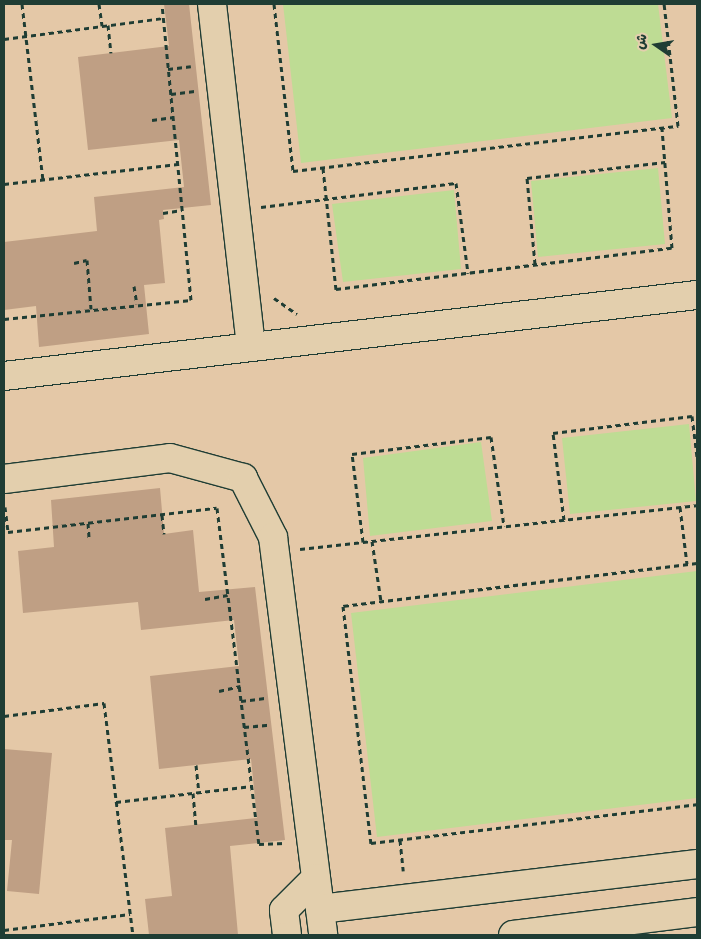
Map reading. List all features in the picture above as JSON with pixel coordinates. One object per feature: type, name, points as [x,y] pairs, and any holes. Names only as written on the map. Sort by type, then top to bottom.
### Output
[{"type":"street","points":[[212,4],[251,347]]},
{"type":"street","points":[[4,376],[697,295]]},
{"type":"street","points":[[4,479],[170,458],[244,478],[273,537],[321,922],[697,864]]},
{"type":"street","points":[[287,935],[284,910],[316,878]]},
{"type":"street","points":[[513,935],[697,912]]},
{"type":"path","points":[[22,4],[43,180]]},
{"type":"path","points":[[100,4],[102,26]]},
{"type":"path","points":[[4,319],[191,300],[162,4]]},
{"type":"path","points":[[274,4],[293,171],[678,126],[664,4]]},
{"type":"path","points":[[4,39],[163,18]]},
{"type":"path","points":[[108,26],[111,53]]},
{"type":"path","points":[[168,69],[195,66]]},
{"type":"path","points":[[171,94],[196,91],[202,85]]},
{"type":"path","points":[[152,120],[174,117]]},
{"type":"path","points":[[323,168],[336,289],[672,248],[662,128]]},
{"type":"path","points":[[535,264],[527,178],[665,162]]},
{"type":"path","points":[[4,184],[178,164]]},
{"type":"path","points":[[253,208],[456,183],[468,273]]},
{"type":"path","points":[[163,213],[183,210]]},
{"type":"path","points":[[74,263],[87,260],[91,309]]},
{"type":"path","points":[[134,286],[137,304]]},
{"type":"path","points":[[272,296],[278,303],[307,316]]},
{"type":"path","points":[[564,520],[553,432],[692,416],[697,457]]},
{"type":"path","points":[[363,542],[352,454],[491,437],[504,526]]},
{"type":"path","points":[[4,504],[8,532],[218,508],[259,844],[267,846],[291,842]]},
{"type":"path","points":[[292,550],[697,505]]},
{"type":"path","points":[[680,507],[687,564]]},
{"type":"path","points":[[162,515],[164,534]]},
{"type":"path","points":[[88,523],[88,539]]},
{"type":"path","points":[[372,541],[380,601]]},
{"type":"path","points":[[697,563],[343,606],[371,843],[697,804]]},
{"type":"path","points":[[205,599],[228,595]]},
{"type":"path","points":[[219,691],[240,686]]},
{"type":"path","points":[[241,701],[270,698]]},
{"type":"path","points":[[4,716],[104,703],[133,935]]},
{"type":"path","points":[[244,727],[272,725],[275,721]]},
{"type":"path","points":[[196,765],[198,792]]},
{"type":"path","points":[[116,802],[252,786]]},
{"type":"path","points":[[193,793],[196,825]]},
{"type":"path","points":[[400,840],[404,876]]},
{"type":"path","points":[[4,930],[130,914]]},
{"type":"green space","points":[[283,4],[658,4],[672,118],[301,163]]},
{"type":"green space","points":[[658,168],[665,244],[538,257],[531,181]]},
{"type":"green space","points":[[454,190],[461,269],[343,282],[332,204]]},
{"type":"green space","points":[[689,424],[696,501],[570,514],[562,438]]},
{"type":"green space","points":[[481,442],[492,521],[370,536],[363,458]]},
{"type":"green space","points":[[697,571],[697,798],[377,837],[351,613]]},
{"type":"building","points":[[164,4],[189,4],[211,205],[163,210],[164,219],[159,220],[165,283],[144,285],[149,334],[39,347],[36,306],[4,310],[4,242],[97,231],[94,197],[184,187],[179,140],[88,150],[78,57],[169,46]]},
{"type":"building","points":[[160,488],[164,534],[193,530],[199,592],[255,587],[285,840],[230,846],[238,935],[149,935],[145,899],[172,896],[165,828],[257,818],[251,759],[159,769],[150,676],[239,666],[234,620],[141,630],[138,602],[23,613],[18,551],[54,547],[51,500]]},
{"type":"building","points":[[4,749],[52,753],[39,894],[7,891],[12,840],[4,840]]}]
